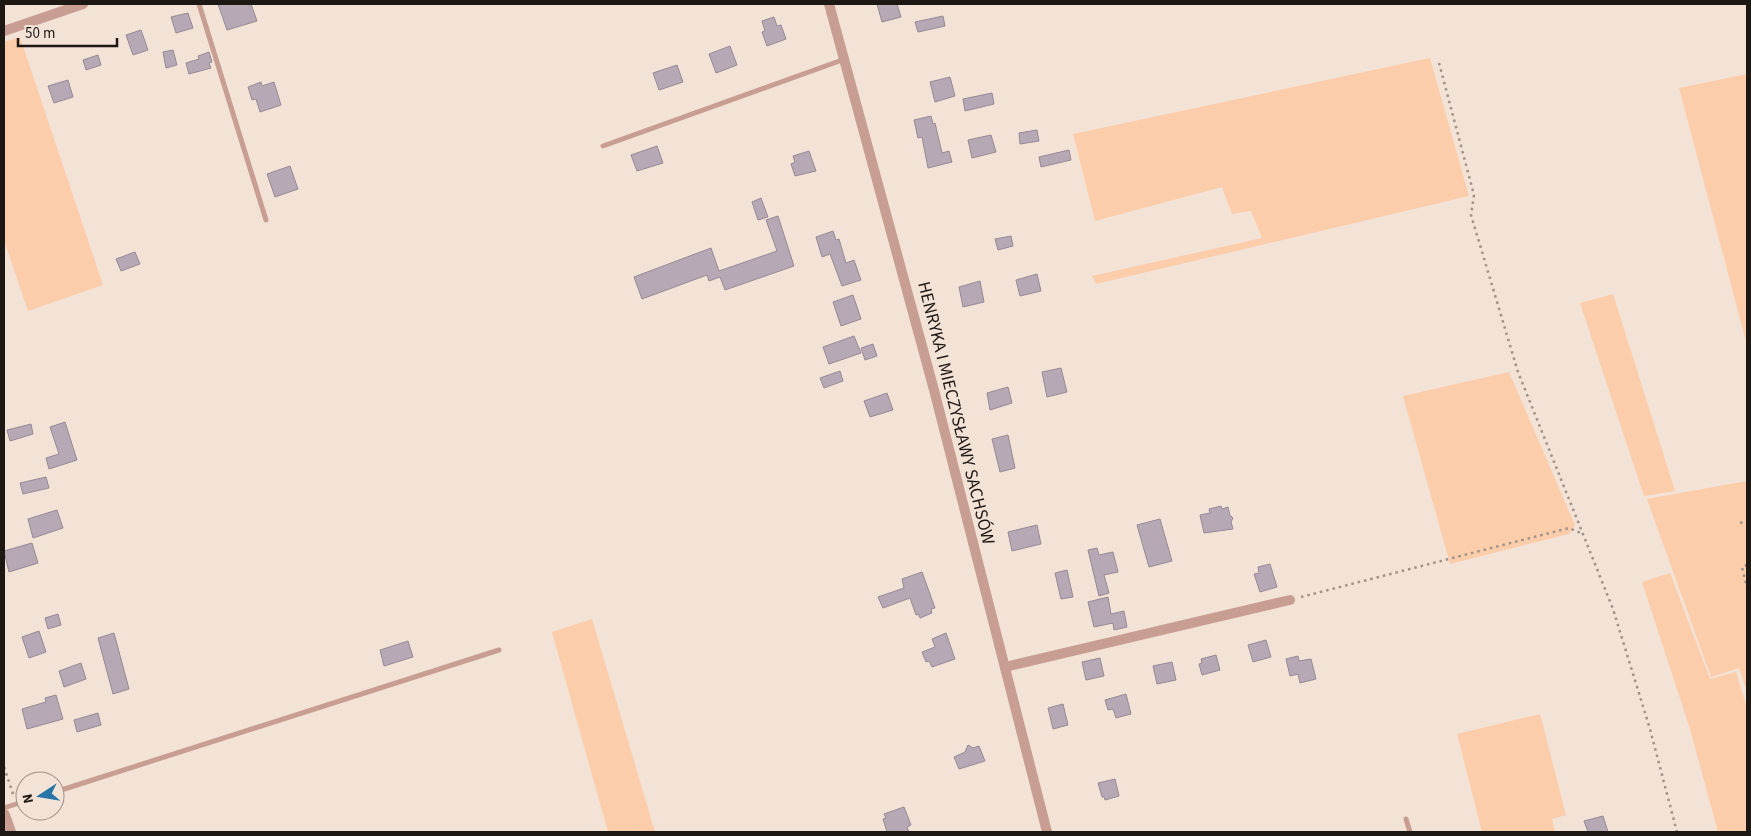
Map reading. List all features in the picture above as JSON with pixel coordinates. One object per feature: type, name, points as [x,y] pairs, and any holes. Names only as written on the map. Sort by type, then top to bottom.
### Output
[{"type":"street","points":[[4,30],[83,4]]},
{"type":"street","name":"HENRYKA I MIECZYSŁAWY SACHSÓW","points":[[830,4],[934,390],[1047,832]]},
{"type":"street","points":[[1005,667],[1290,600]]},
{"type":"street","points":[[4,815],[10,832]]},
{"type":"lane","points":[[199,4],[266,220]]},
{"type":"lane","points":[[603,146],[844,59]]},
{"type":"lane","points":[[65,789],[499,650]]},
{"type":"lane","points":[[1406,819],[1410,832]]},
{"type":"path","points":[[1439,63],[1474,195],[1471,215],[1515,363],[1612,609],[1641,702],[1677,832]]},
{"type":"path","points":[[1740,522],[1747,521]]},
{"type":"path","points":[[1290,600],[1569,528],[1584,534]]},
{"type":"path","points":[[1747,566],[1742,567],[1747,588]]},
{"type":"shaded area","points":[[20,37],[103,285],[28,311],[4,240],[4,42]]},
{"type":"shaded area","points":[[1430,58],[1469,196],[1096,284],[1092,276],[1262,238],[1251,211],[1232,214],[1222,187],[1095,221],[1073,134]]},
{"type":"shaded area","points":[[1747,74],[1747,345],[1679,88]]},
{"type":"shaded area","points":[[1613,294],[1675,491],[1644,496],[1580,303]]},
{"type":"shaded area","points":[[1509,372],[1575,525],[1569,534],[1450,564],[1403,396]]},
{"type":"shaded area","points":[[1747,481],[1747,692],[1739,668],[1711,677],[1647,499]]},
{"type":"shaded area","points":[[1670,573],[1710,679],[1736,672],[1747,708],[1747,832],[1718,832],[1690,729],[1642,582]]},
{"type":"shaded area","points":[[592,619],[655,832],[608,832],[552,632]]},
{"type":"shaded area","points":[[1540,714],[1566,815],[1552,819],[1555,832],[1482,832],[1457,734]]},
{"type":"building","points":[[218,4],[251,4],[257,21],[227,30]]},
{"type":"building","points":[[877,4],[897,4],[901,17],[882,22]]},
{"type":"building","points":[[188,13],[193,28],[176,33],[171,17]]},
{"type":"building","points":[[943,16],[945,26],[918,32],[915,22]]},
{"type":"building","points":[[774,17],[777,26],[781,25],[786,39],[767,46],[762,32],[765,31],[762,21]]},
{"type":"building","points":[[141,30],[148,50],[133,55],[126,35]]},
{"type":"building","points":[[730,46],[737,65],[716,73],[709,54]]},
{"type":"building","points":[[173,50],[177,65],[166,68],[163,52]]},
{"type":"building","points":[[209,52],[212,62],[209,63],[211,68],[189,74],[186,63],[199,59],[198,56]]},
{"type":"building","points":[[98,55],[101,65],[86,70],[83,60]]},
{"type":"building","points":[[677,65],[683,82],[659,90],[653,73]]},
{"type":"building","points":[[950,77],[955,96],[935,102],[930,82]]},
{"type":"building","points":[[68,80],[73,97],[54,103],[48,86]]},
{"type":"building","points":[[261,82],[262,86],[274,82],[281,105],[260,112],[256,99],[252,100],[248,87]]},
{"type":"building","points":[[992,93],[994,104],[965,111],[963,99]]},
{"type":"building","points":[[931,116],[933,124],[935,123],[942,153],[949,151],[952,162],[928,168],[922,137],[918,138],[914,120]]},
{"type":"building","points":[[1037,130],[1039,141],[1020,144],[1019,133]]},
{"type":"building","points":[[991,135],[996,152],[972,158],[968,140]]},
{"type":"building","points":[[657,146],[663,163],[637,171],[631,155]]},
{"type":"building","points":[[1069,150],[1071,160],[1041,167],[1039,157]]},
{"type":"building","points":[[809,151],[816,171],[795,176],[791,164],[795,162],[793,156]]},
{"type":"building","points":[[290,166],[298,189],[275,197],[267,174]]},
{"type":"building","points":[[761,198],[768,217],[758,220],[752,202]]},
{"type":"building","points":[[778,216],[794,266],[725,290],[720,277],[709,281],[707,275],[642,299],[634,277],[711,248],[719,271],[777,251],[766,220]]},
{"type":"building","points":[[833,231],[836,240],[839,239],[846,263],[854,260],[861,280],[842,286],[830,254],[822,257],[816,237]]},
{"type":"building","points":[[1011,236],[1013,246],[998,250],[995,239]]},
{"type":"building","points":[[135,252],[140,264],[121,271],[116,259]]},
{"type":"building","points":[[1037,274],[1041,291],[1020,296],[1016,280]]},
{"type":"building","points":[[980,281],[984,302],[963,307],[959,287]]},
{"type":"building","points":[[853,295],[861,319],[841,326],[833,302]]},
{"type":"building","points":[[854,336],[861,353],[829,364],[823,347]]},
{"type":"building","points":[[873,344],[877,356],[865,360],[861,348]]},
{"type":"building","points":[[1061,368],[1067,392],[1047,397],[1042,372]]},
{"type":"building","points":[[840,371],[843,381],[824,388],[820,378]]},
{"type":"building","points":[[1008,387],[1012,403],[990,410],[987,393]]},
{"type":"building","points":[[887,393],[893,410],[870,417],[864,401]]},
{"type":"building","points":[[65,422],[77,460],[49,469],[46,458],[59,454],[50,427]]},
{"type":"building","points":[[31,424],[33,434],[10,441],[7,430]]},
{"type":"building","points":[[1008,435],[1015,468],[1000,472],[992,439]]},
{"type":"building","points":[[46,477],[49,488],[23,494],[20,483]]},
{"type":"building","points":[[1221,506],[1222,509],[1228,507],[1233,518],[1231,522],[1233,529],[1204,533],[1200,515],[1210,513],[1209,509]]},
{"type":"building","points":[[57,510],[63,528],[33,538],[28,519]]},
{"type":"building","points":[[1160,519],[1172,561],[1149,567],[1137,525]]},
{"type":"building","points":[[1037,525],[1041,544],[1012,551],[1008,532]]},
{"type":"building","points":[[32,543],[38,563],[9,572],[4,551]]},
{"type":"building","points":[[1097,548],[1099,555],[1113,552],[1118,572],[1104,575],[1109,593],[1099,596],[1088,550]]},
{"type":"building","points":[[1270,564],[1277,587],[1260,592],[1254,574],[1259,573],[1258,567]]},
{"type":"building","points":[[1067,570],[1073,597],[1061,599],[1055,573]]},
{"type":"building","points":[[922,572],[935,608],[931,609],[932,613],[920,618],[918,614],[916,615],[910,598],[883,608],[878,597],[904,588],[902,579]]},
{"type":"building","points":[[1108,597],[1111,614],[1124,611],[1127,627],[1114,630],[1113,623],[1094,627],[1088,602]]},
{"type":"building","points":[[58,614],[61,625],[48,629],[45,618]]},
{"type":"building","points":[[39,631],[46,652],[29,658],[22,637]]},
{"type":"building","points":[[114,633],[129,689],[113,694],[98,638]]},
{"type":"building","points":[[946,633],[955,659],[932,667],[929,661],[926,662],[922,652],[935,647],[932,639]]},
{"type":"building","points":[[1266,640],[1271,657],[1253,662],[1248,645]]},
{"type":"building","points":[[408,641],[413,657],[384,666],[380,650]]},
{"type":"building","points":[[1216,655],[1220,670],[1202,675],[1199,664],[1202,663],[1201,659]]},
{"type":"building","points":[[1298,656],[1299,661],[1311,659],[1316,679],[1300,683],[1298,674],[1290,676],[1286,659]]},
{"type":"building","points":[[1100,658],[1104,676],[1086,680],[1082,662]]},
{"type":"building","points":[[1172,662],[1176,680],[1157,684],[1153,666]]},
{"type":"building","points":[[81,663],[86,679],[64,687],[59,671]]},
{"type":"building","points":[[1126,694],[1131,714],[1116,718],[1113,709],[1108,710],[1105,700]]},
{"type":"building","points":[[56,695],[63,719],[27,729],[22,709],[46,702],[45,698]]},
{"type":"building","points":[[1063,704],[1068,725],[1053,729],[1048,708]]},
{"type":"building","points":[[98,713],[101,725],[77,732],[74,720]]},
{"type":"building","points":[[968,745],[973,748],[979,746],[985,761],[959,769],[954,757],[965,752]]},
{"type":"building","points":[[1115,779],[1119,796],[1105,800],[1102,797],[1098,783]]},
{"type":"building","points":[[904,807],[911,825],[907,827],[909,832],[887,832],[883,819],[886,818],[884,814]]},
{"type":"building","points":[[1603,816],[1608,832],[1588,832],[1584,821]]}]
